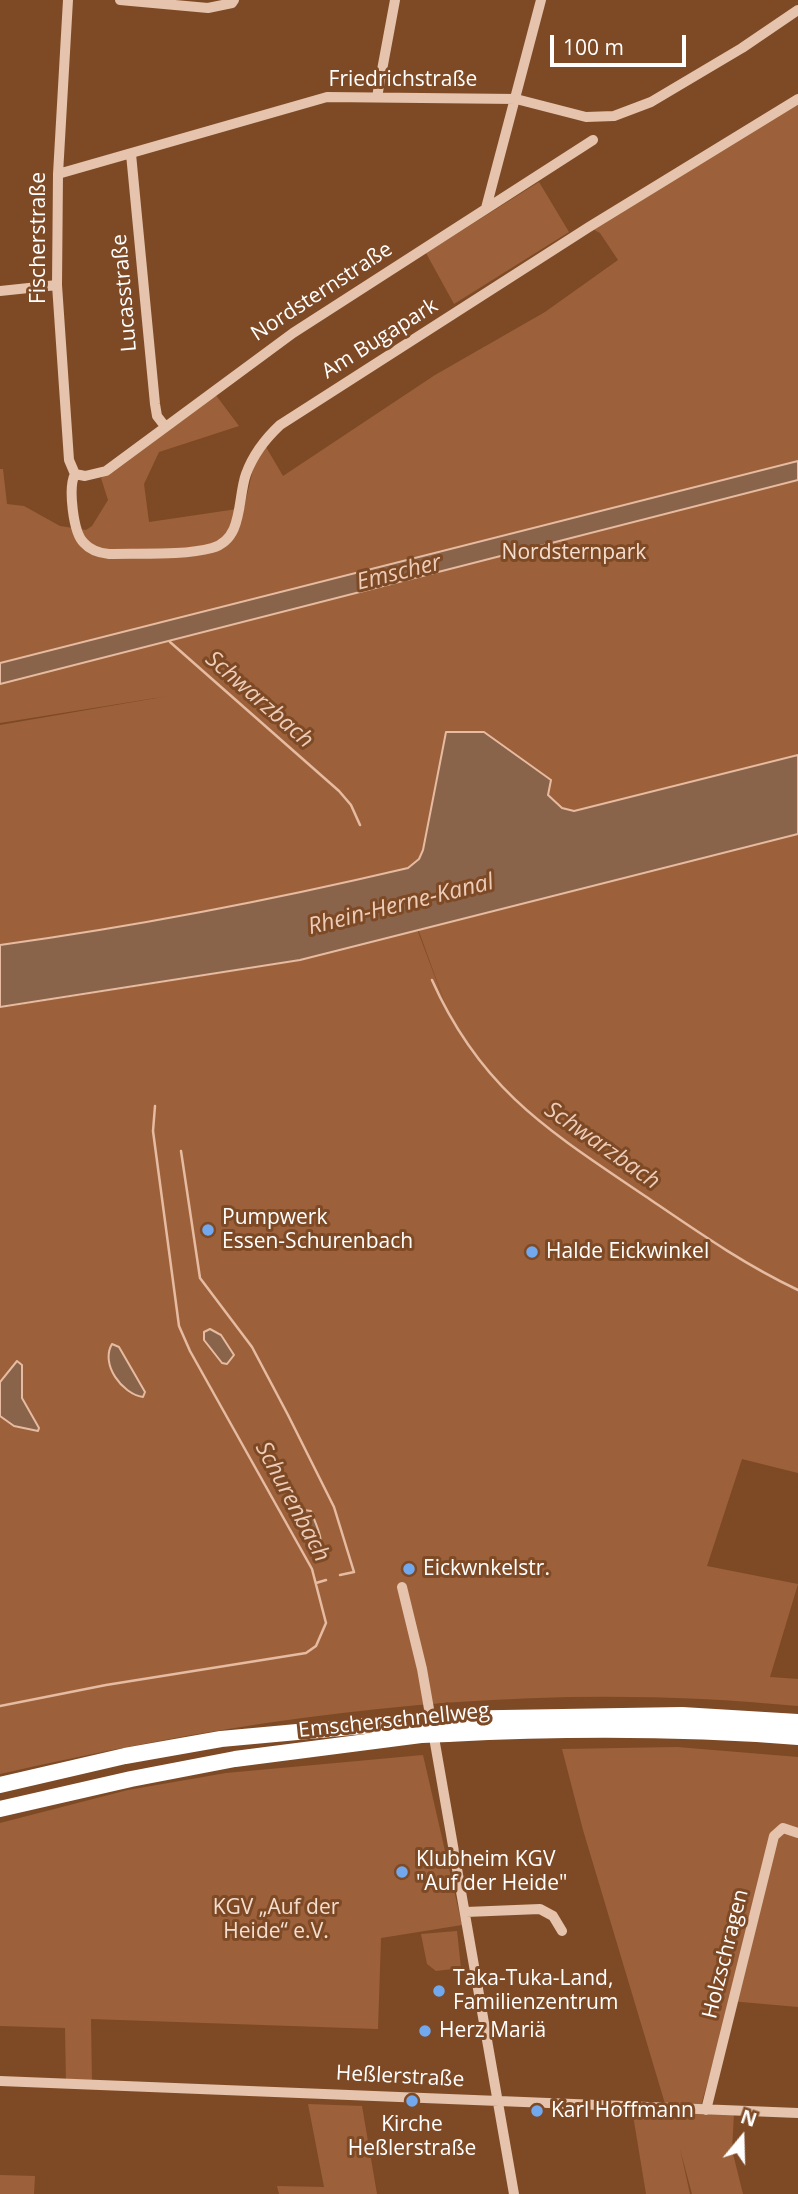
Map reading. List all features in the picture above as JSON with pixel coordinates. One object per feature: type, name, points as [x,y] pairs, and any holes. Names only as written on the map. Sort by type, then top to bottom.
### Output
[{"type":"highway","name":"Emscherschnellweg","points":[[0,1785],[125,1756],[221,1739],[682,1715],[798,1722]]},
{"type":"highway","name":"Emscherschnellweg","points":[[583,1722],[798,1737]]},
{"type":"highway","name":"Emscherschnellweg","points":[[0,1810],[131,1779],[419,1728]]},
{"type":"street","name":"Fischerstraße","points":[[68,0],[58,174],[57,285],[69,460],[75,474]]},
{"type":"street","points":[[120,0],[208,8],[232,4],[234,0]]},
{"type":"street","points":[[377,97],[395,0]]},
{"type":"street","points":[[486,208],[541,0]]},
{"type":"street","name":"Friedrichstraße","points":[[58,174],[327,97],[516,99],[599,118],[629,112],[742,48],[798,10]]},
{"type":"street","name":"Am Bugapark","points":[[75,474],[72,502],[78,534],[84,544],[95,551],[109,554],[193,550],[221,545],[235,528],[243,486],[252,460],[280,425],[589,227],[798,99]]},
{"type":"street","name":"Nordsternstraße","points":[[75,474],[85,476],[106,471],[164,425],[293,333],[593,141]]},
{"type":"street","name":"Lucasstraße","points":[[131,154],[155,404],[157,416],[164,425]]},
{"type":"street","points":[[0,291],[57,285]]},
{"type":"street","points":[[402,1587],[422,1670],[514,2194]]},
{"type":"street","name":"Holzschragen","points":[[705,2109],[774,1836],[783,1828],[798,1833]]},
{"type":"street","points":[[466,1912],[540,1909],[551,1914],[562,1931]]},
{"type":"street","name":"Heßlerstraße","points":[[0,2081],[798,2113]]},
{"type":"green space","name":"Nordsternpark","points":[[798,99],[798,1473],[742,1459],[707,1566],[798,1584],[770,1677],[798,1679],[798,1706],[696,1699],[596,1697],[396,1707],[198,1734],[0,1774],[0,1008],[297,961],[417,929],[450,1017],[397,871],[199,913],[0,945],[0,725],[168,696],[0,723],[0,469],[3,469],[7,504],[24,506],[60,526],[86,530],[92,526],[108,500],[101,478],[215,394],[239,426],[159,452],[144,484],[149,522],[244,508],[254,465],[266,447],[283,476],[435,375],[545,312],[618,260],[600,233],[589,227]],"holes":[[[219,1332],[234,1355],[225,1364],[204,1340]],[[119,1347],[145,1392],[135,1395],[125,1387],[114,1372],[109,1353]],[[311,1511],[322,1546],[316,1549],[300,1516]]]},
{"type":"green space","points":[[539,182],[569,232],[454,304],[426,253]]},
{"type":"green space","points":[[677,1747],[798,1757],[798,2007],[730,2001],[700,2109],[666,2107],[583,1830],[562,1749]]},
{"type":"green space","name":"KGV „Auf der Heide“ e.V.","points":[[423,1755],[462,1925],[381,1938],[378,2029],[91,2019],[92,2084],[66,2083],[65,2028],[0,2026],[0,1823],[128,1790],[226,1773]]},
{"type":"green space","points":[[457,1931],[461,1968],[436,1971],[427,1964],[421,1934]]},
{"type":"green space","points":[[308,2104],[362,2106],[377,2194],[279,2194],[277,2186],[324,2187]]},
{"type":"green space","points":[[706,2112],[734,2113],[732,2150],[743,2194],[692,2194],[680,2149],[690,2194],[646,2194],[633,2115],[672,2117]]},
{"type":"green space","points":[[0,2175],[35,2176],[34,2194],[0,2194]]},
{"type":"water","name":"Emscher","points":[[798,461],[798,480],[0,684],[0,663]]},
{"type":"water","name":"Rhein-Herne-Kanal","points":[[446,732],[484,732],[551,780],[548,795],[562,808],[574,811],[798,755],[798,834],[300,960],[0,1007],[0,945],[205,911],[408,868],[419,859],[423,850]]},
{"type":"water","points":[[210,1329],[221,1335],[234,1355],[227,1364],[222,1363],[204,1340],[204,1332]]},
{"type":"water","points":[[112,1344],[119,1347],[145,1392],[143,1397],[128,1390],[115,1377],[109,1360]]},
{"type":"water","points":[[17,1361],[22,1365],[22,1398],[39,1428],[38,1431],[14,1426],[0,1416],[0,1382]]},
{"type":"water","points":[[304,1510],[311,1511],[317,1526],[321,1542],[319,1551],[313,1545],[300,1516]]},
{"type":"waterway","name":"Schwarzbach","points":[[170,642],[339,791],[351,805],[360,825]]},
{"type":"waterway","name":"Schwarzbach","points":[[432,980],[472,1051],[496,1080],[548,1128],[701,1234],[798,1290]]},
{"type":"waterway","name":"Schurenbach","points":[[0,1706],[106,1685],[306,1653],[316,1646],[326,1623],[312,1569],[190,1351],[179,1326],[153,1131],[155,1106]]},
{"type":"waterway","points":[[181,1151],[200,1278],[252,1347],[334,1507],[354,1572],[340,1575]]},
{"type":"waterway","points":[[316,1583],[326,1580]]},
{"type":"place","name":"Pumpwerk Essen-Schurenbach","points":[[208,1230]]},
{"type":"place","name":"Halde Eickwinkel","points":[[532,1252]]},
{"type":"place","name":"Eickwnkelstr.","points":[[409,1569]]},
{"type":"place","name":"Klubheim KGV \"Auf der Heide\"","points":[[402,1872]]},
{"type":"place","name":"Taka-Tuka-Land, Familienzentrum","points":[[439,1991]]},
{"type":"place","name":"Herz Mariä","points":[[425,2031]]},
{"type":"place","name":"Kirche Heßlerstraße","points":[[412,2101]]},
{"type":"place","name":"Karl Hoffmann","points":[[537,2111]]}]
